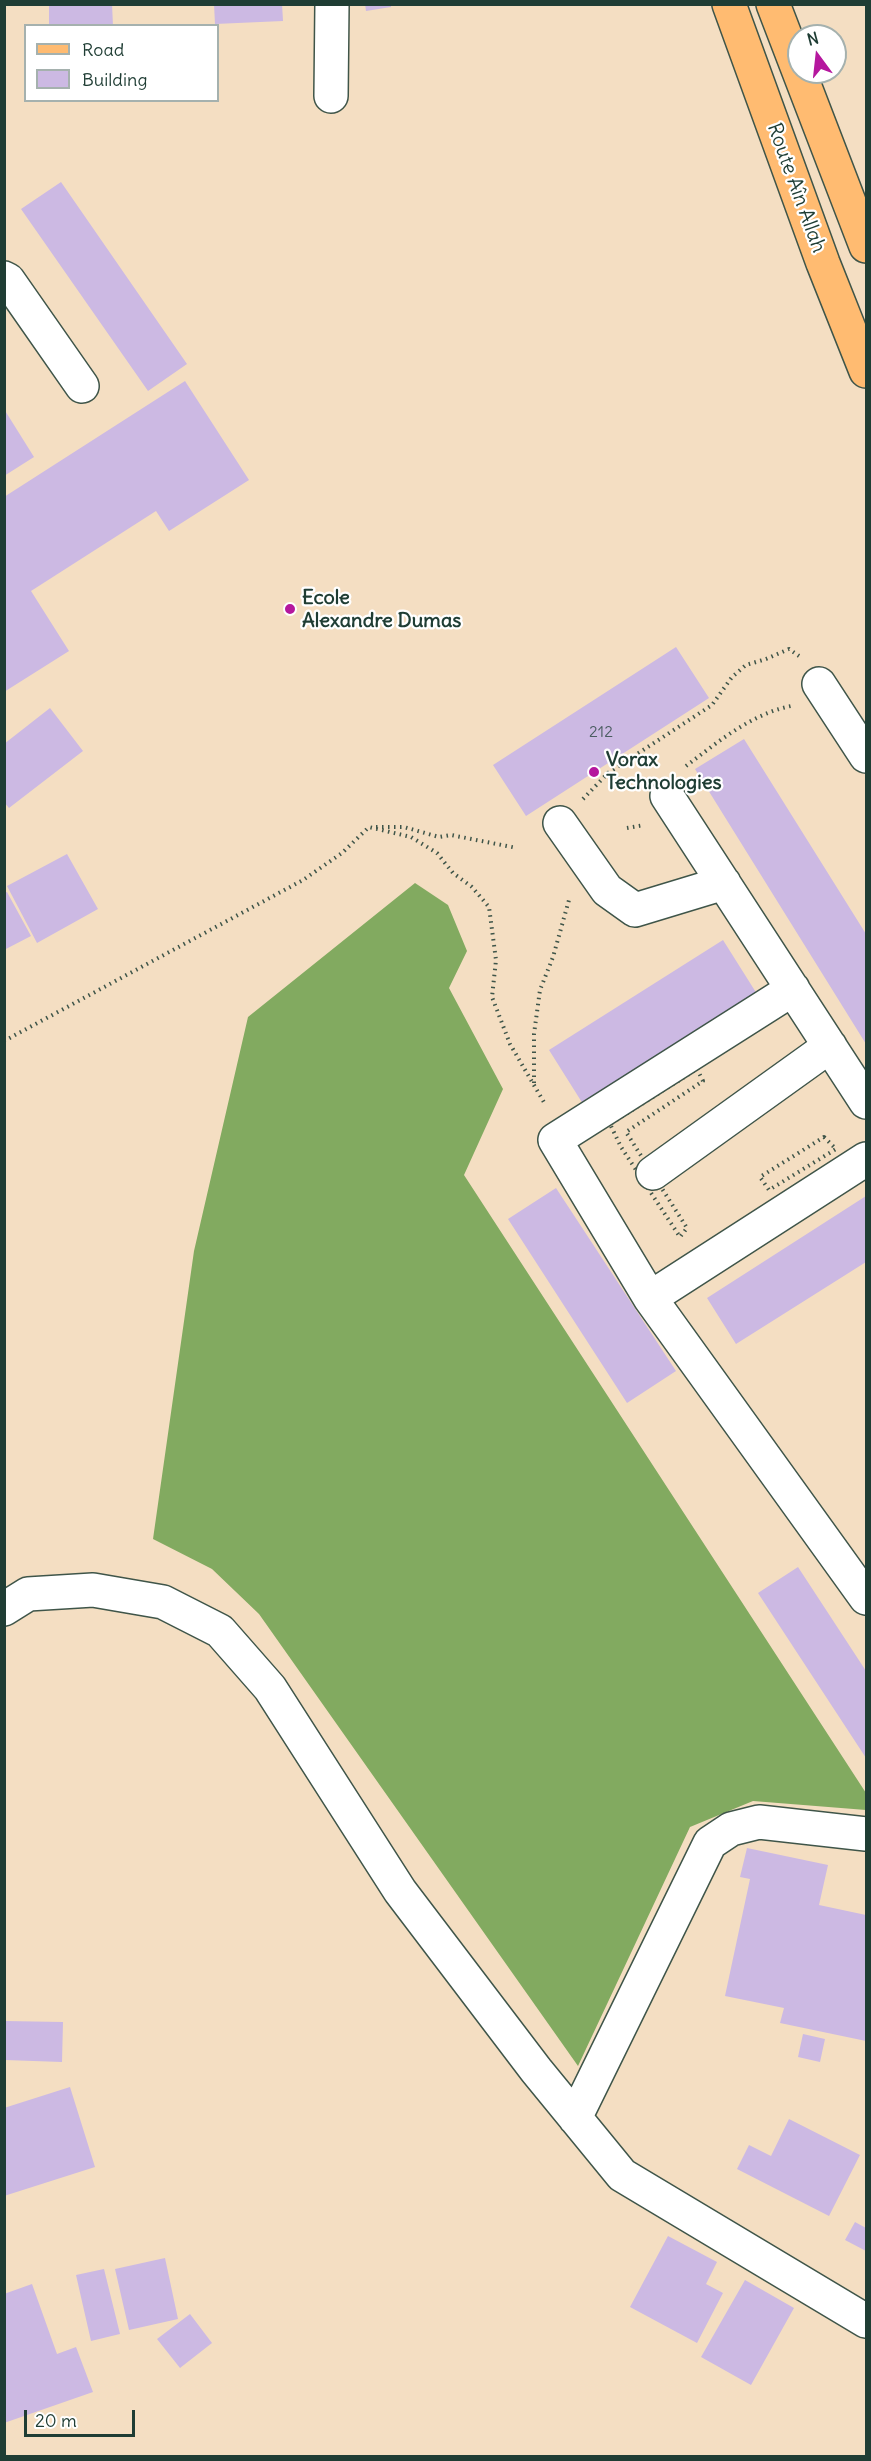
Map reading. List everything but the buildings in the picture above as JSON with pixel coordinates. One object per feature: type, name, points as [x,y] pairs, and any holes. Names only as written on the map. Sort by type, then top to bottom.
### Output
[{"type":"main road","name":"Route Aîn Allah","points":[[729,4],[823,263],[867,370]]},
{"type":"main road","points":[[773,4],[867,246]]},
{"type":"street","points":[[331,96],[332,4]]},
{"type":"street","points":[[4,279],[8,280],[82,386]]},
{"type":"street","points":[[819,684],[867,756]]},
{"type":"street","points":[[668,796],[830,1046],[864,1092]]},
{"type":"street","points":[[560,824],[607,890],[634,910],[724,883]]},
{"type":"street","points":[[793,989],[555,1140],[650,1298],[867,1598]]},
{"type":"street","points":[[653,1173],[830,1046]]},
{"type":"street","points":[[650,1298],[867,1159]]},
{"type":"street","points":[[4,1609],[28,1594],[93,1590],[163,1602],[220,1631],[270,1688],[399,1891],[622,2175],[867,2322]]},
{"type":"street","points":[[575,2118],[710,1844],[731,1829],[759,1822],[867,1834]]},
{"type":"path","points":[[560,824],[608,773],[712,705],[732,677],[746,665],[789,650],[800,657],[819,684],[797,705],[777,709],[733,732],[673,775],[668,796]]},
{"type":"path","points":[[369,826],[411,837],[437,853],[453,873],[472,887],[489,907],[496,960],[492,997],[510,1044],[558,1124],[555,1140]]},
{"type":"path","points":[[4,1041],[303,880],[342,853],[369,826],[404,827],[439,837],[451,835],[517,848]]},
{"type":"path","points":[[534,1086],[534,1034],[540,990],[554,957],[568,900]]},
{"type":"green space","points":[[415,883],[448,905],[467,951],[449,988],[503,1089],[464,1175],[866,1793],[866,1810],[753,1801],[690,1827],[578,2066],[259,1614],[212,1569],[153,1539],[194,1251],[248,1017]]},
{"type":"place","name":"Ecole Alexandre Dumas","points":[[290,609]]},
{"type":"place","name":"Vorax Technologies","points":[[594,772]]}]
